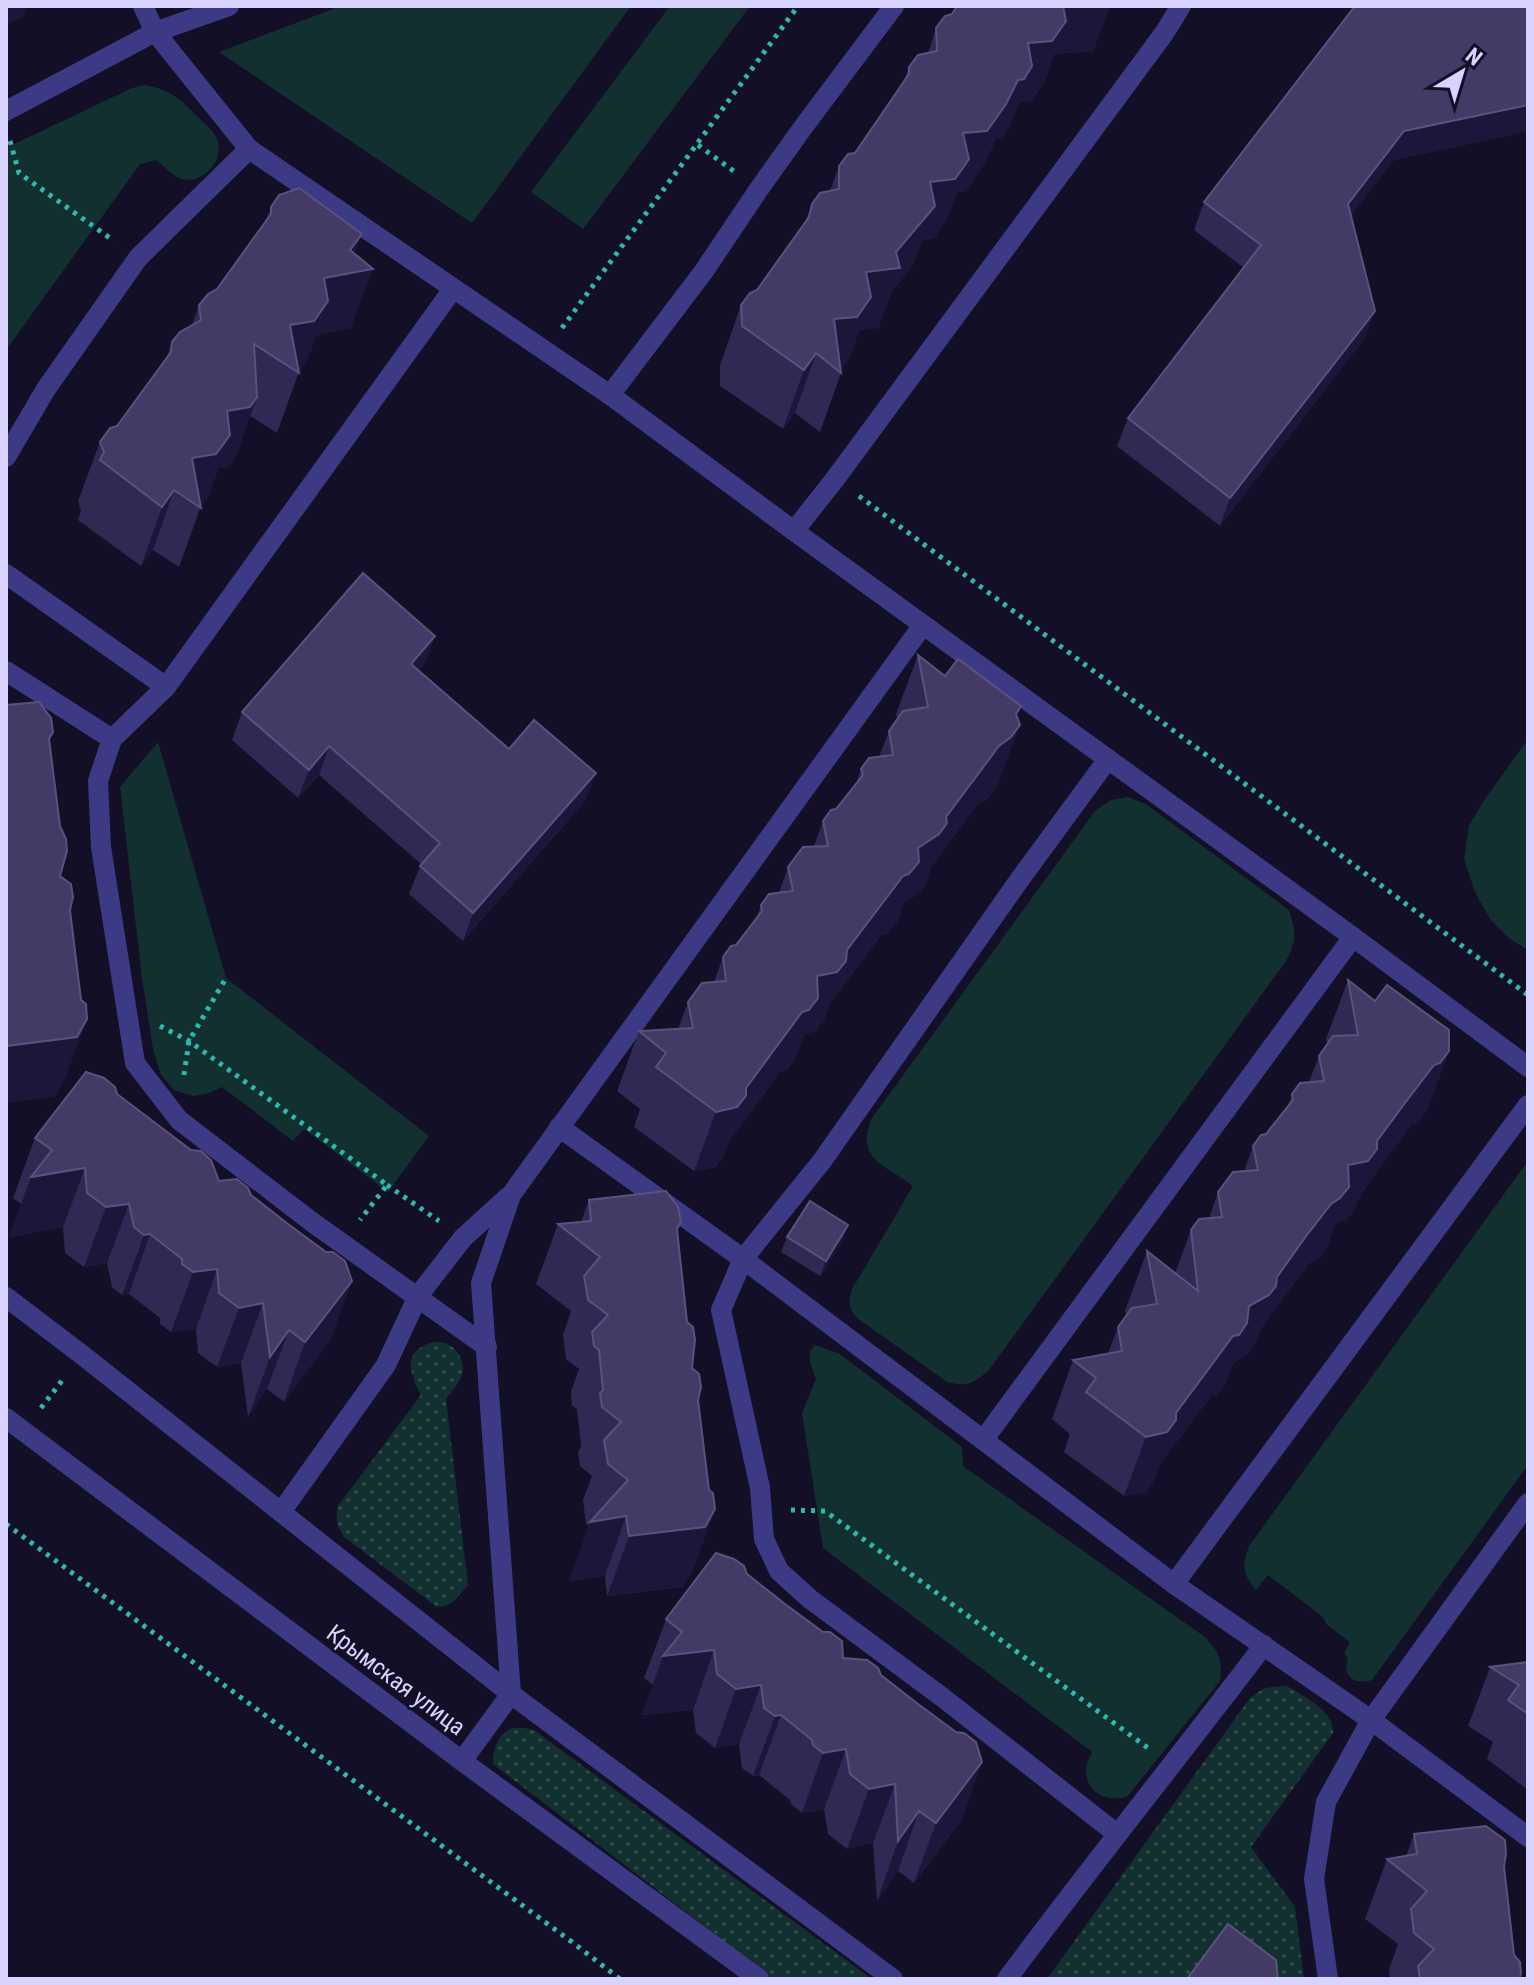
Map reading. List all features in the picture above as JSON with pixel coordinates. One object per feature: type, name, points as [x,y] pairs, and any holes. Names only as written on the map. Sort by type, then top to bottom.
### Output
[{"type":"street","points":[[143,6],[155,32],[249,149],[610,395],[1528,1067]]},
{"type":"street","points":[[6,111],[155,32],[229,6]]},
{"type":"street","points":[[610,395],[704,271],[759,189],[894,6]]},
{"type":"street","points":[[794,531],[1165,32],[1181,6]]},
{"type":"street","points":[[6,457],[46,389],[138,258],[249,149]]},
{"type":"street","points":[[453,289],[166,687],[112,739],[98,781],[101,847],[135,1063],[179,1120],[487,1347]]},
{"type":"street","points":[[6,574],[166,687]]},
{"type":"street","points":[[281,1512],[386,1365],[418,1296],[463,1238],[511,1195],[923,625]]},
{"type":"street","points":[[6,671],[112,739]]},
{"type":"street","points":[[1108,759],[822,1161],[743,1259],[721,1310],[760,1488],[764,1539],[779,1571],[810,1599],[1117,1834]]},
{"type":"street","points":[[984,1439],[1353,937]]},
{"type":"street","points":[[1174,1584],[1528,1105]]},
{"type":"street","points":[[559,1127],[743,1259],[1174,1584],[1371,1720],[1528,1837]]},
{"type":"street","points":[[462,1761],[511,1694],[481,1283],[511,1195]]},
{"type":"street","points":[[6,1297],[511,1694],[893,1979]]},
{"type":"street","name":"Крымская улица","points":[[6,1418],[462,1761],[759,1979]]},
{"type":"street","points":[[1328,1979],[1314,1879],[1326,1802],[1371,1720],[1528,1503]]},
{"type":"street","points":[[1007,1979],[1264,1645]]},
{"type":"path","points":[[545,352],[798,6]]},
{"type":"path","points":[[6,127],[19,173],[138,258]]},
{"type":"path","points":[[698,144],[759,189]]},
{"type":"path","points":[[835,479],[1528,995]]},
{"type":"path","points":[[179,1120],[189,1041],[226,978]]},
{"type":"path","points":[[126,1008],[189,1041],[463,1238]]},
{"type":"path","points":[[342,1243],[387,1185]]},
{"type":"path","points":[[24,1432],[81,1354]]},
{"type":"path","points":[[762,1509],[825,1511],[1172,1766]]},
{"type":"path","points":[[6,1524],[620,1979]]},
{"type":"green space","points":[[341,6],[631,6],[472,223],[219,52]]},
{"type":"green space","points":[[670,6],[750,6],[583,229],[531,192]]},
{"type":"green space","points":[[145,85],[177,98],[211,129],[218,143],[216,160],[206,173],[190,180],[178,178],[156,160],[140,164],[6,350],[6,148],[132,88]]},
{"type":"green space","points":[[1528,739],[1528,950],[1510,939],[1490,919],[1475,892],[1464,859],[1469,825]]},
{"type":"green space","points":[[158,742],[226,978],[429,1136],[388,1192],[304,1129],[293,1141],[222,1087],[193,1096],[174,1090],[161,1075],[153,1049],[142,978],[120,787]]},
{"type":"green space","points":[[1128,797],[1146,804],[1289,910],[1294,941],[1286,961],[989,1370],[970,1383],[947,1382],[857,1318],[851,1308],[852,1289],[913,1186],[875,1159],[867,1143],[867,1132],[872,1118],[1095,811],[1111,800]]},
{"type":"green space","points":[[1528,1161],[1528,1465],[1372,1680],[1360,1682],[1351,1678],[1346,1670],[1348,1658],[1344,1654],[1350,1642],[1327,1625],[1323,1617],[1268,1575],[1256,1590],[1245,1569],[1249,1546]]},
{"type":"green space","points":[[432,1342],[450,1345],[460,1357],[463,1367],[460,1380],[446,1399],[468,1585],[458,1597],[443,1607],[437,1607],[344,1537],[337,1519],[338,1506],[421,1395],[411,1371],[412,1358]]},
{"type":"green space","points":[[815,1345],[840,1354],[962,1447],[963,1466],[1205,1637],[1214,1648],[1221,1667],[1220,1681],[1127,1797],[1106,1797],[1094,1790],[1086,1770],[1092,1752],[823,1548],[802,1413],[816,1379],[809,1357]]},
{"type":"green space","points":[[1283,1686],[1324,1711],[1333,1733],[1251,1847],[1295,1907],[1304,1979],[1047,1979],[1250,1698],[1264,1688]]},
{"type":"green space","points":[[512,1728],[534,1730],[872,1979],[773,1979],[493,1764],[495,1749],[502,1735]]},
{"type":"building","points":[[957,6],[1063,6],[1066,21],[1052,41],[1028,43],[1032,66],[1024,79],[1018,80],[987,131],[963,133],[969,159],[955,179],[930,182],[935,206],[896,252],[900,268],[866,272],[871,297],[857,317],[834,319],[841,373],[816,353],[804,370],[742,326],[741,305],[750,293],[757,290],[809,217],[812,204],[820,193],[839,189],[839,166],[848,154],[855,153],[909,74],[909,67],[918,55],[937,51],[936,28]]},
{"type":"building","points":[[1355,6],[1528,6],[1528,105],[1404,131],[1348,204],[1375,311],[1230,498],[1128,418],[1261,245],[1204,202]]},
{"type":"building","points":[[299,188],[362,234],[350,250],[373,269],[324,278],[328,301],[314,321],[290,325],[299,373],[254,344],[257,397],[250,407],[227,411],[230,435],[216,454],[192,458],[201,508],[174,490],[162,507],[100,460],[104,452],[100,442],[110,428],[117,426],[171,352],[172,342],[180,332],[201,320],[199,305],[217,289],[271,214],[271,207],[279,195]]},
{"type":"building","points":[[363,573],[435,636],[411,664],[509,749],[534,720],[596,773],[473,913],[420,866],[440,843],[329,746],[309,770],[242,712]]},
{"type":"building","points":[[918,655],[945,676],[958,659],[1021,706],[1016,714],[1020,725],[999,746],[946,817],[947,823],[939,834],[918,848],[919,862],[909,874],[903,876],[847,950],[846,961],[837,972],[817,976],[818,998],[809,1010],[802,1012],[746,1088],[746,1096],[737,1107],[716,1112],[656,1067],[666,1053],[639,1031],[693,1028],[688,1002],[702,983],[726,981],[723,957],[762,911],[761,905],[769,894],[793,891],[788,867],[803,847],[828,846],[823,821],[863,775],[861,769],[869,758],[893,755],[889,731],[903,711],[928,707]]},
{"type":"building","points":[[39,702],[51,718],[53,732],[49,739],[60,826],[67,851],[60,876],[71,884],[73,897],[70,910],[81,1000],[86,1004],[87,1019],[77,1037],[6,1046],[6,705]]},
{"type":"building","points":[[1348,980],[1375,1001],[1387,985],[1449,1030],[1449,1051],[1440,1063],[1434,1065],[1377,1141],[1377,1149],[1368,1161],[1348,1165],[1349,1187],[1331,1204],[1304,1239],[1277,1277],[1276,1286],[1269,1295],[1249,1306],[1247,1323],[1239,1335],[1233,1336],[1176,1413],[1176,1420],[1167,1432],[1146,1437],[1086,1392],[1096,1378],[1073,1360],[1122,1351],[1118,1327],[1132,1308],[1157,1304],[1147,1251],[1198,1291],[1191,1230],[1199,1219],[1222,1217],[1218,1192],[1233,1172],[1258,1170],[1253,1146],[1293,1100],[1292,1094],[1300,1083],[1324,1081],[1319,1056],[1333,1036],[1358,1035]]},
{"type":"building","points":[[86,1072],[104,1078],[115,1087],[117,1094],[191,1150],[201,1151],[211,1160],[219,1181],[237,1179],[251,1195],[288,1224],[326,1252],[333,1252],[345,1261],[352,1281],[305,1342],[289,1330],[270,1357],[263,1303],[239,1308],[219,1293],[217,1269],[193,1272],[182,1264],[182,1259],[150,1234],[144,1235],[134,1227],[129,1204],[106,1207],[87,1193],[85,1168],[31,1177],[52,1150],[35,1138]]},
{"type":"building","points":[[666,1191],[678,1207],[681,1222],[677,1229],[687,1322],[693,1327],[695,1340],[692,1368],[699,1374],[701,1387],[698,1400],[709,1490],[713,1493],[715,1509],[705,1527],[629,1536],[626,1516],[590,1522],[628,1480],[608,1464],[604,1440],[621,1422],[602,1407],[599,1350],[594,1346],[592,1332],[608,1315],[588,1300],[584,1276],[600,1257],[558,1224],[591,1221],[589,1200]]},
{"type":"building","points":[[810,1201],[848,1225],[826,1261],[787,1237]]},
{"type":"building","points":[[716,1553],[734,1559],[744,1566],[747,1574],[785,1604],[823,1632],[830,1632],[842,1641],[843,1658],[867,1660],[918,1704],[956,1732],[964,1733],[976,1742],[982,1762],[936,1823],[919,1811],[898,1841],[895,1784],[869,1789],[850,1774],[846,1749],[823,1753],[781,1715],[775,1716],[764,1708],[761,1685],[736,1689],[717,1674],[714,1650],[663,1656],[682,1632],[666,1619]]},
{"type":"building","points":[[1528,1662],[1528,1714],[1508,1700],[1519,1685],[1490,1667]]},
{"type":"building","points":[[1486,1826],[1505,1840],[1504,1866],[1514,1955],[1520,1962],[1519,1979],[1420,1979],[1418,1966],[1434,1949],[1414,1933],[1411,1909],[1427,1891],[1387,1859],[1417,1854],[1414,1834]]},
{"type":"building","points":[[1228,1924],[1276,1960],[1278,1979],[1187,1979]]}]
